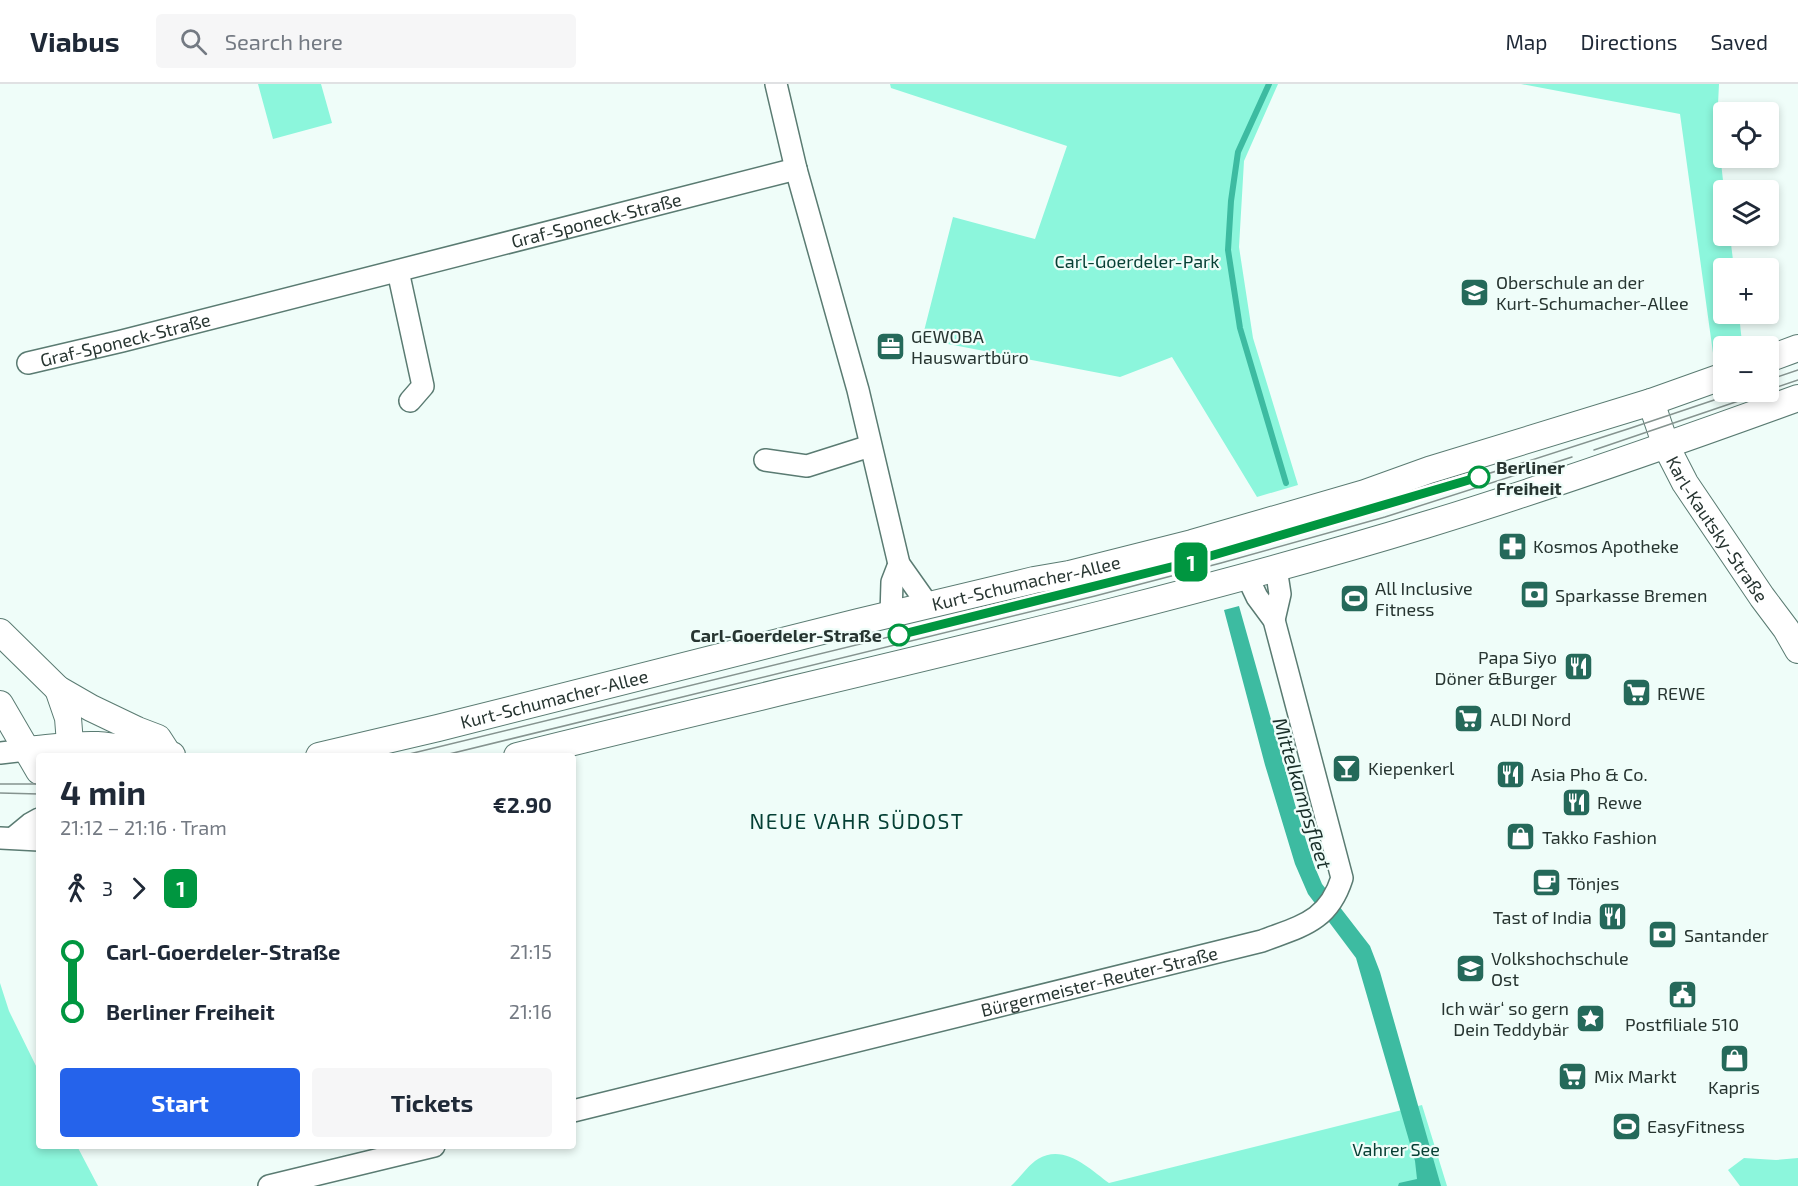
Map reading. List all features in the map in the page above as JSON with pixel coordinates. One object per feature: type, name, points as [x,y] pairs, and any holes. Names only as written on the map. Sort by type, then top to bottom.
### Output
[{"type":"street","points":[[776,84],[796,169],[858,390],[899,564],[928,606]]},
{"type":"street","name":"Graf-Sponeck-Straße","points":[[28,363],[796,169]]},
{"type":"street","points":[[398,271],[423,386],[410,401]]},
{"type":"street","points":[[1779,355],[1798,348]]},
{"type":"street","name":"Kurt-Schumacher-Allee","points":[[332,753],[1192,543],[1365,493],[1429,470],[1651,402],[1713,380]]},
{"type":"street","points":[[529,753],[900,664],[1276,568],[1424,526],[1666,446],[1798,398]]},
{"type":"street","name":"Karl-Kautsky-Straße","points":[[1651,402],[1666,446],[1685,483],[1786,629],[1798,650]]},
{"type":"street","points":[[765,460],[807,466],[870,446]]},
{"type":"street","points":[[891,615],[892,582],[899,564]]},
{"type":"street","name":"Bürgermeister-Reuter-Straße","points":[[1274,620],[1280,594],[1276,568]]},
{"type":"street","name":"Bürgermeister-Reuter-Straße","points":[[576,1110],[1262,941],[1321,915],[1336,896],[1342,878],[1274,620],[1257,597],[1247,576]]},
{"type":"street","points":[[0,632],[58,689],[91,708],[158,738],[172,753]]},
{"type":"street","points":[[58,689],[68,717],[71,751],[140,753]]},
{"type":"street","points":[[0,704],[33,761]]},
{"type":"street","points":[[0,753],[33,761]]},
{"type":"street","points":[[7,838],[36,821]]},
{"type":"street","points":[[7,838],[36,840]]},
{"type":"street","points":[[269,1186],[422,1149]]},
{"type":"green space","points":[[258,84],[321,84],[332,123],[273,139]]},
{"type":"green space","name":"Carl-Goerdeler-Park","points":[[890,84],[1278,84],[1244,161],[1239,247],[1253,338],[1298,485],[1257,497],[1172,357],[1120,377],[922,339],[953,217],[1035,239],[1067,146],[891,88]]},
{"type":"green space","points":[[1521,84],[1719,84],[1718,102],[1713,102],[1713,168],[1722,168],[1723,180],[1713,180],[1713,246],[1731,246],[1733,258],[1713,258],[1713,324],[1740,324],[1741,336],[1713,336],[1713,353],[1680,114]]},
{"type":"green space","points":[[0,983],[9,1011],[36,1066],[36,1149],[79,1149],[98,1186],[0,1186]]},
{"type":"green space","name":"Vahrer See","points":[[1422,1105],[1447,1186],[1011,1186],[1034,1162],[1048,1155],[1057,1154],[1076,1160],[1109,1183]]},
{"type":"green space","points":[[1744,1158],[1776,1160],[1798,1158],[1798,1186],[1740,1186],[1728,1170]]},
{"type":"shaded area","points":[[1239,606],[1314,865],[1322,884],[1370,946],[1380,972],[1441,1186],[1398,1186],[1399,1183],[1417,1179],[1415,1161],[1356,958],[1308,894],[1295,864],[1265,765],[1224,610]]},
{"type":"waterway","name":"Mittelkampsfleet","points":[[1269,84],[1238,152],[1231,201],[1228,250],[1240,328],[1286,483]]},
{"type":"tram line","points":[[1779,376],[1798,370]]},
{"type":"tram line","points":[[1779,386],[1798,380]]},
{"type":"tram line","points":[[413,753],[1102,585],[1342,518],[1501,470],[1713,401]]},
{"type":"tram line","points":[[1594,450],[1736,402]]},
{"type":"tram line","points":[[453,753],[1221,563],[1385,517],[1572,457]]},
{"type":"tram line","name":"1","points":[[899,635],[1183,564],[1312,528],[1479,477]]},
{"type":"tram line","points":[[0,784],[36,784]]},
{"type":"tram line","points":[[0,793],[36,794]]},
{"type":"place","name":"Oberschule an der Kurt-Schumacher-Allee","points":[[1475,292]]},
{"type":"place","name":"GEWOBA Hauswartbüro","points":[[890,346]]},
{"type":"place","name":"Berliner Freiheit","points":[[1479,477]]},
{"type":"place","name":"Kosmos Apotheke","points":[[1512,546]]},
{"type":"place","name":"Sparkasse Bremen","points":[[1534,595]]},
{"type":"place","name":"All Inclusive Fitness","points":[[1354,598]]},
{"type":"place","name":"Carl-Goerdeler-Straße","points":[[899,635]]},
{"type":"place","name":"Papa Siyo Döner &Burger","points":[[1578,667]]},
{"type":"place","name":"REWE","points":[[1636,693]]},
{"type":"place","name":"ALDI Nord","points":[[1469,719]]},
{"type":"place","name":"Kiepenkerl","points":[[1347,768]]},
{"type":"place","name":"Asia Pho & Co.","points":[[1510,774]]},
{"type":"place","name":"Rewe","points":[[1576,802]]},
{"type":"place","name":"Takko Fashion","points":[[1521,837]]},
{"type":"place","name":"Tönjes","points":[[1546,883]]},
{"type":"place","name":"Tast of India","points":[[1613,917]]},
{"type":"place","name":"Santander","points":[[1663,935]]},
{"type":"place","name":"Volkshochschule Ost","points":[[1470,968]]},
{"type":"place","name":"Postfiliale 510","points":[[1682,995]]},
{"type":"place","name":"Ich wär‘ so gern Dein Teddybär","points":[[1590,1018]]},
{"type":"place","name":"Kapris","points":[[1734,1058]]},
{"type":"place","name":"Mix Markt","points":[[1573,1076]]},
{"type":"place","name":"EasyFitness","points":[[1626,1126]]},
{"type":"district","name":"NEUE VAHR SÜDOST","points":[[857,820]]}]
